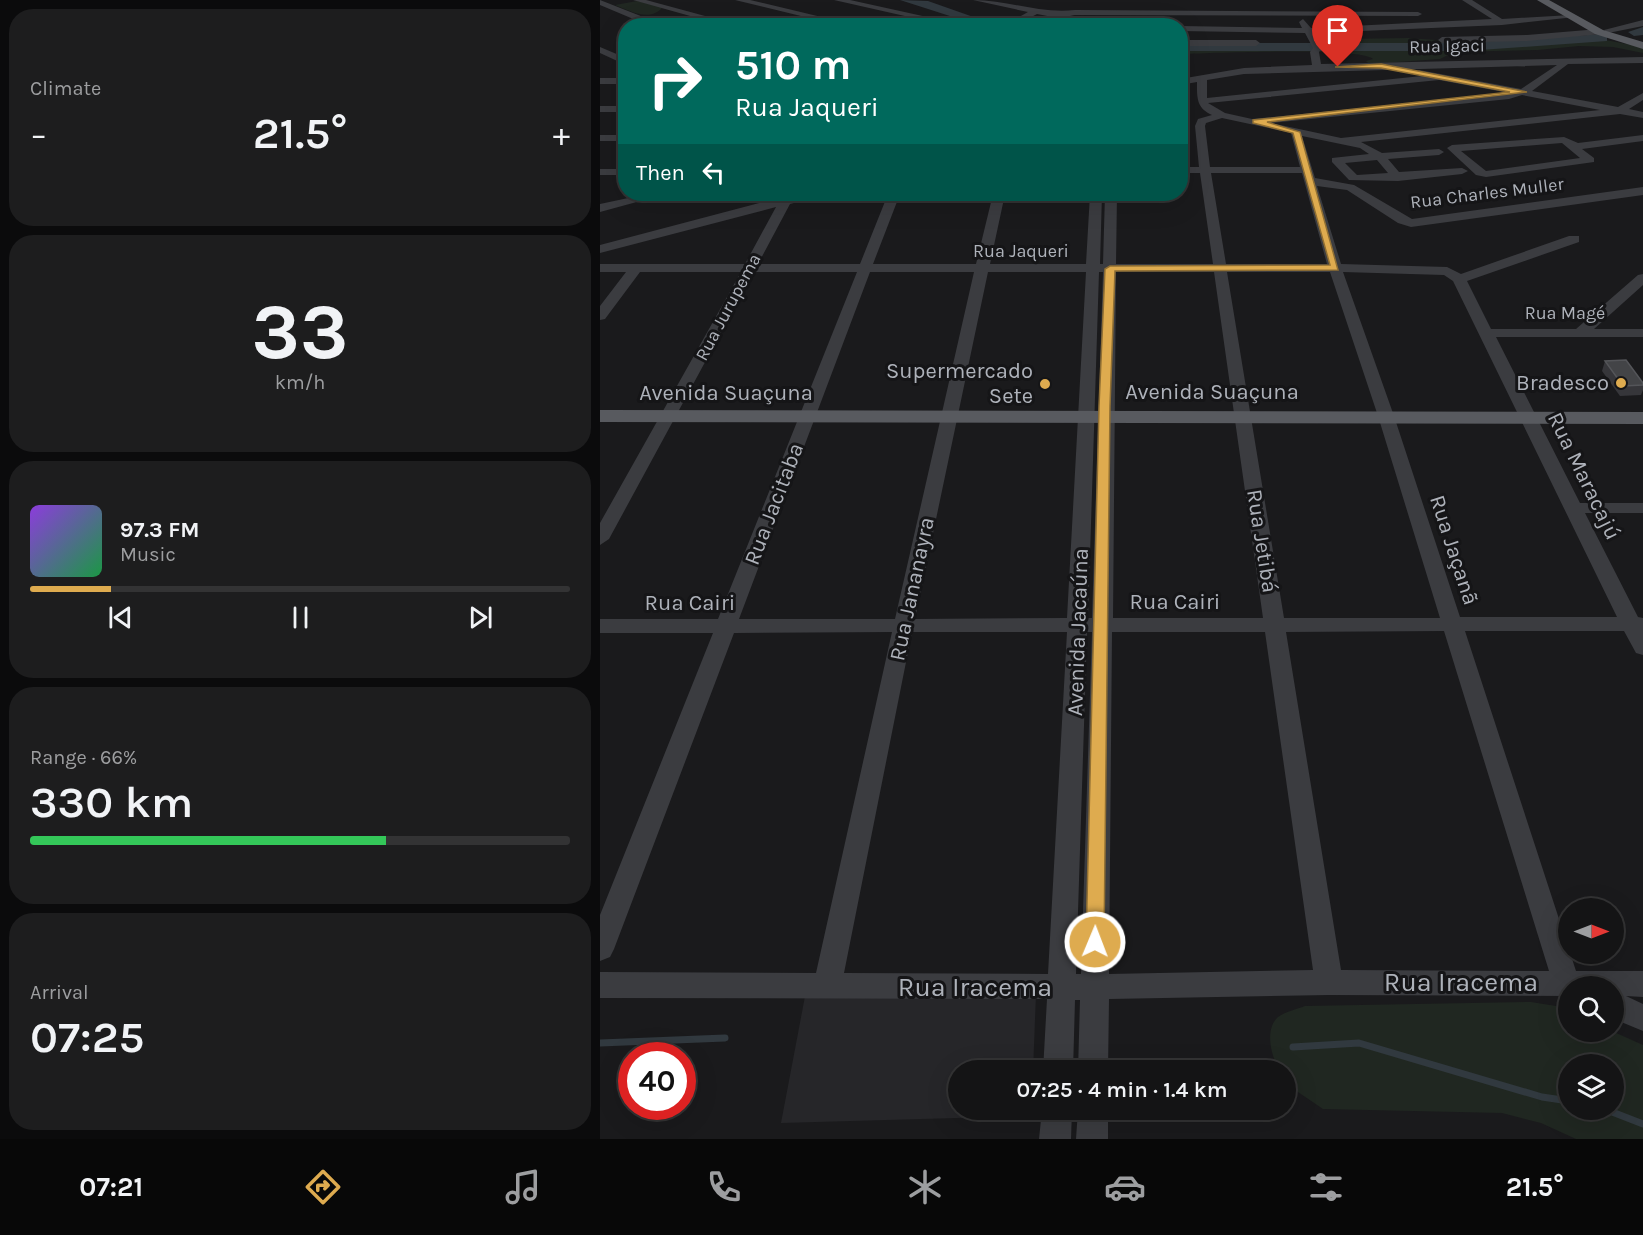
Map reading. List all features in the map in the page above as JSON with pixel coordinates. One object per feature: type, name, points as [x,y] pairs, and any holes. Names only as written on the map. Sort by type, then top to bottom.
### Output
[{"type":"main road","points":[[1542,0],[1603,31],[1643,46]]},
{"type":"main road","points":[[1553,0],[1603,31],[1643,39]]},
{"type":"main road","name":"Avenida Suaçuna","points":[[600,406],[673,411],[810,412],[1526,412],[1643,408]]},
{"type":"main road","name":"Avenida Suaçuna","points":[[600,416],[673,411]]},
{"type":"main road","name":"Avenida Suaçuna","points":[[1526,412],[1643,418]]},
{"type":"street","points":[[637,0],[676,4],[715,18]]},
{"type":"street","points":[[652,0],[676,4],[724,18]]},
{"type":"street","points":[[739,0],[819,18]]},
{"type":"street","points":[[977,0],[1034,12],[1059,13],[1418,14]]},
{"type":"street","points":[[1288,0],[1309,31],[1314,44],[1317,67]]},
{"type":"street","points":[[1466,0],[1527,38]]},
{"type":"street","points":[[600,2],[640,18]]},
{"type":"street","points":[[834,2],[851,3],[925,18]]},
{"type":"street","points":[[650,18],[676,4]]},
{"type":"street","points":[[766,6],[811,5]]},
{"type":"street","points":[[1405,5],[1460,41]]},
{"type":"street","points":[[1022,18],[1034,12]]},
{"type":"street","points":[[1059,13],[1072,18]]},
{"type":"street","points":[[1059,13],[1087,18]]},
{"type":"street","points":[[1054,18],[1059,13]]},
{"type":"street","points":[[1188,28],[1309,31],[1436,26],[1572,16]]},
{"type":"street","points":[[1442,40],[1527,38],[1603,31],[1643,23]]},
{"type":"street","points":[[1391,28],[1406,37]]},
{"type":"street","points":[[1208,29],[1208,44]]},
{"type":"street","points":[[1244,30],[1244,44]]},
{"type":"street","points":[[1278,31],[1280,43]]},
{"type":"street","points":[[1188,43],[1268,43]]},
{"type":"street","points":[[600,50],[618,58]]},
{"type":"street","points":[[600,57],[615,57]]},
{"type":"street","name":"Rua Igaci","points":[[1188,81],[1261,69],[1643,60]]},
{"type":"street","points":[[1255,122],[1524,92],[1550,77],[1565,62]]},
{"type":"street","points":[[1381,66],[1643,115]]},
{"type":"street","points":[[1202,100],[1441,77]]},
{"type":"street","points":[[1202,79],[1202,100],[1207,109],[1222,115],[1340,141],[1374,152],[1398,178]]},
{"type":"street","points":[[600,81],[618,81]]},
{"type":"street","points":[[1340,141],[1619,111],[1643,96]]},
{"type":"street","points":[[600,109],[618,109]]},
{"type":"street","name":"Rua Jetibá","points":[[1222,115],[1203,121],[1200,126],[1205,170],[1329,982]]},
{"type":"street","name":"Rua Jaçanã","points":[[1296,132],[1335,268],[1384,411],[1568,976]]},
{"type":"street","points":[[600,138],[618,138]]},
{"type":"street","points":[[1576,146],[1576,149],[1590,160],[1490,174],[1480,173],[1452,148],[1562,140],[1576,146],[1643,138]]},
{"type":"street","points":[[1439,152],[1374,152],[1336,161],[1354,178],[1398,178],[1462,171]]},
{"type":"street","name":"Rua Charles Muller","points":[[1188,170],[1309,175],[1350,187],[1402,220],[1411,223],[1643,191]]},
{"type":"street","points":[[600,172],[618,172]]},
{"type":"street","points":[[600,208],[630,201]]},
{"type":"street","points":[[600,249],[782,201]]},
{"type":"street","name":"Rua Jurupema","points":[[600,539],[673,411],[785,201]]},
{"type":"street","name":"Rua Jacitaba","points":[[600,949],[891,201]]},
{"type":"street","name":"Rua Jananayra","points":[[827,986],[949,411],[997,201]]},
{"type":"street","name":"Avenida Jacaúna","points":[[1093,1060],[1102,626],[1093,268],[1096,201]]},
{"type":"street","name":"Avenida Jacaúna","points":[[1058,1060],[1079,626],[1110,269],[1111,201]]},
{"type":"street","points":[[1459,279],[1574,239]]},
{"type":"street","name":"Rua Jaqueri","points":[[600,268],[1442,269],[1459,279]]},
{"type":"street","points":[[600,316],[635,269]]},
{"type":"street","points":[[1580,333],[1643,278]]},
{"type":"street","name":"Rua Maracajú","points":[[1459,279],[1573,508],[1637,624],[1643,648]]},
{"type":"street","name":"Rua Magé","points":[[1487,333],[1643,333]]},
{"type":"street","points":[[1573,508],[1643,508]]},
{"type":"street","name":"Rua Cairi","points":[[600,626],[726,628],[1637,624]]},
{"type":"street","name":"Rua Iracema","points":[[600,985],[1094,987],[1329,982],[1558,985]]},
{"type":"street","name":"Rua Iracema","points":[[1624,984],[1643,984]]},
{"type":"street","points":[[1624,1009],[1643,1018]]},
{"type":"street","points":[[1055,1139],[1056,1120]]},
{"type":"street","points":[[1092,1139],[1093,1120]]},
{"type":"shaded area","points":[[637,1],[662,8],[645,15],[615,5]]},
{"type":"shaded area","points":[[1584,36],[1643,47],[1643,53],[1613,47],[1579,46],[1538,50],[1454,52],[1440,59],[1369,64],[1366,61],[1373,59],[1362,55],[1341,53],[1188,54],[1188,46],[1305,44],[1344,39],[1408,38],[1451,41]]},
{"type":"shaded area","points":[[806,991],[1036,994],[1033,1060],[948,1060],[948,1118],[781,1123]]},
{"type":"shaded area","points":[[1531,1002],[1556,1006],[1558,1007],[1558,1042],[1624,1042],[1624,1036],[1643,1045],[1643,1139],[1576,1139],[1541,1123],[1502,1113],[1323,1109],[1296,1091],[1296,1060],[1274,1059],[1270,1044],[1271,1029],[1278,1017],[1305,1006]]},
{"type":"building","points":[[1626,360],[1643,385],[1623,386],[1605,361]]},
{"type":"waterway","points":[[905,0],[924,3],[970,18]]},
{"type":"waterway","points":[[1634,32],[1643,31]]},
{"type":"waterway","points":[[1188,47],[1466,47],[1603,38]]},
{"type":"waterway","points":[[600,1043],[725,1038]]},
{"type":"waterway","points":[[1293,1047],[1359,1043],[1542,1097],[1558,1099]]},
{"type":"waterway","points":[[1624,1117],[1643,1124]]},
{"type":"place","name":"Bradesco","points":[[1621,383]]},
{"type":"place","name":"Supermercado Sete","points":[[1045,384]]},
{"type":"route","points":[[1095,942],[1105,406],[1110,269],[1335,268],[1296,132],[1255,122],[1494,98],[1524,92],[1381,66],[1338,67]]}]
